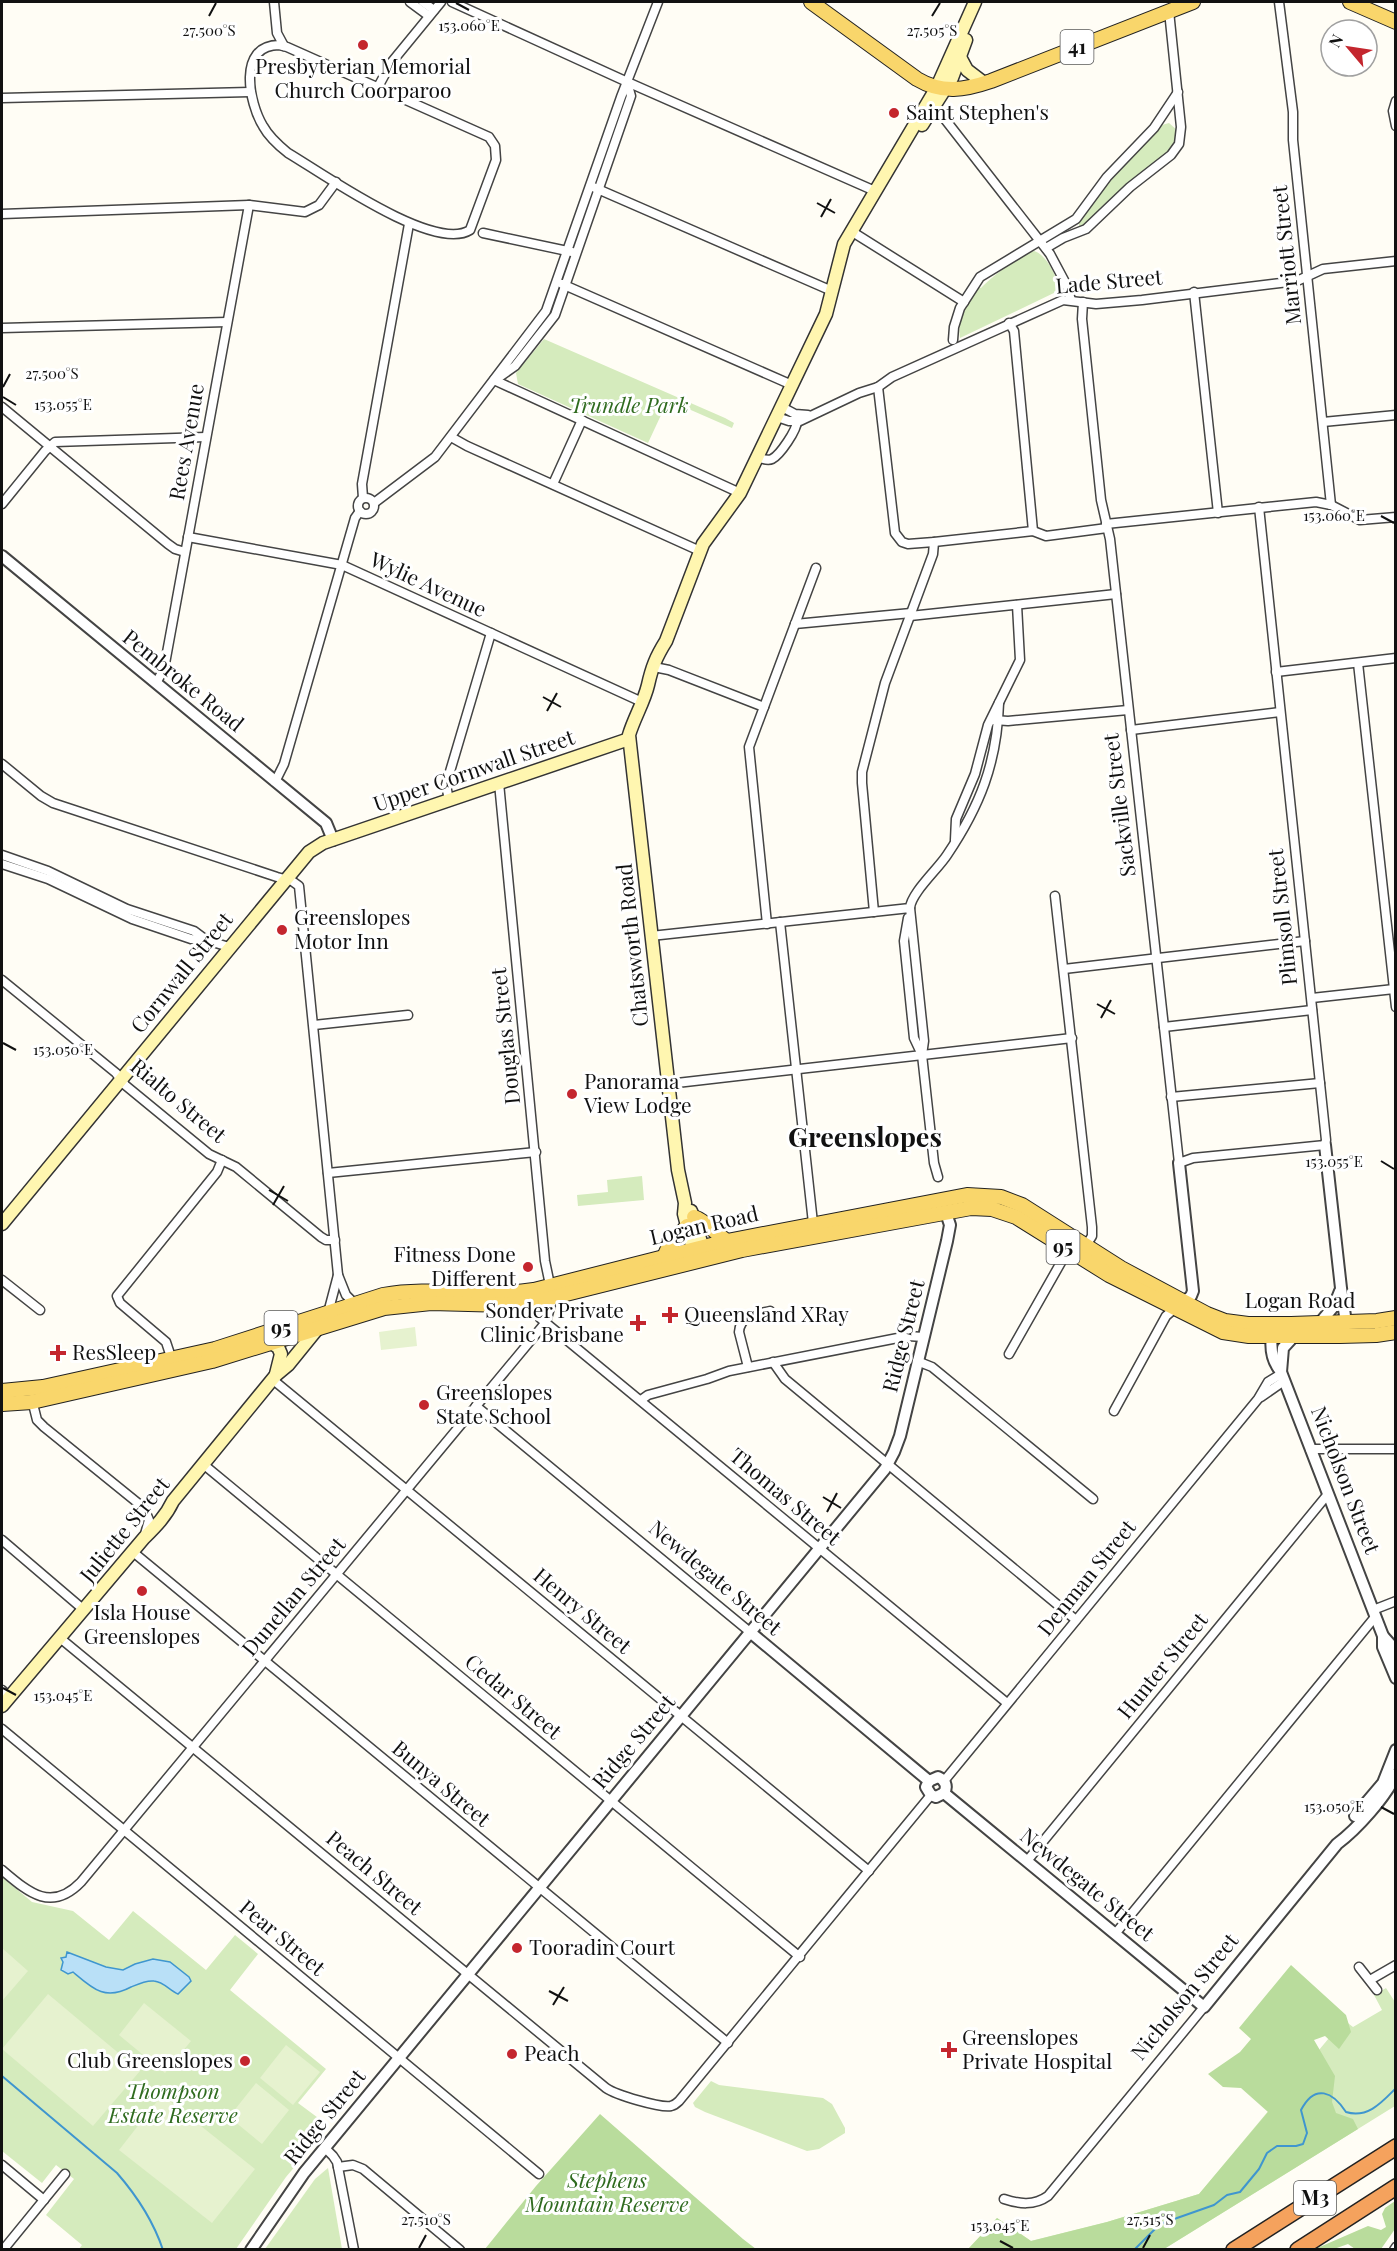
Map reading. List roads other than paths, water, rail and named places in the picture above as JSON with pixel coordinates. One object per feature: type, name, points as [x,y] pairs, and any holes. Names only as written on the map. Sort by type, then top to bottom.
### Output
[{"type":"highway","name":"M3","points":[[1234,2250],[1395,2147]]},
{"type":"highway","name":"M3","points":[[1298,2250],[1395,2187]]},
{"type":"main road","points":[[811,2],[917,79],[942,88]]},
{"type":"main road","name":"Chatsworth Road","points":[[648,685],[654,678],[664,653],[666,641],[700,551],[740,493],[826,314],[842,249],[910,136],[924,122],[960,57],[975,2]]},
{"type":"main road","name":"41","points":[[942,88],[966,89],[984,83],[1193,2]]},
{"type":"main road","points":[[1350,2],[1395,22]]},
{"type":"main road","name":"Chatsworth Road","points":[[942,88],[959,34],[969,20]]},
{"type":"main road","points":[[960,57],[968,72],[984,83]]},
{"type":"main road","name":"Chatsworth Road","points":[[666,641],[659,651],[649,676],[629,739],[680,1180],[699,1254]]},
{"type":"main road","name":"Upper Cornwall Street","points":[[333,840],[629,739]]},
{"type":"main road","name":"Cornwall Street","points":[[2,1224],[285,879],[309,852],[333,840]]},
{"type":"main road","name":"Logan Road","points":[[2,1404],[173,1364],[374,1298],[406,1292],[552,1291],[699,1254],[727,1241],[967,1195],[1001,1197],[1022,1205],[1077,1248]]},
{"type":"main road","points":[[936,1200],[946,1213]]},
{"type":"main road","name":"Logan Road","points":[[173,1364],[222,1359],[376,1310],[407,1304],[530,1303],[552,1291],[664,1257],[810,1237],[977,1208],[1004,1212],[1121,1268],[1179,1305],[1225,1321],[1248,1324],[1294,1336],[1390,1333]]},
{"type":"main road","points":[[664,1257],[668,1248],[690,1222],[703,1220],[710,1229],[727,1241]]},
{"type":"main road","name":"Logan Road","points":[[1272,1330],[1319,1323],[1377,1322],[1395,1318]]},
{"type":"main road","points":[[1346,1323],[1353,1329],[1390,1333]]},
{"type":"main road","name":"Juliette Street","points":[[4,1698],[60,1638],[167,1514],[173,1501],[203,1464],[274,1377],[288,1365],[303,1343],[318,1328]]},
{"type":"main road","points":[[271,1343],[278,1347],[281,1354],[274,1377]]},
{"type":"main road","name":"Logan Road","points":[[2,1391],[31,1396]]},
{"type":"street","points":[[274,2],[277,33],[284,46]]},
{"type":"street","points":[[410,2],[431,13]]},
{"type":"street","points":[[423,2],[431,13]]},
{"type":"street","points":[[378,87],[391,63],[441,2]]},
{"type":"street","points":[[452,2],[875,192]]},
{"type":"street","points":[[360,510],[364,513],[371,512],[374,503],[430,462],[494,380],[511,371],[552,320],[557,310],[561,284],[594,187],[631,96],[627,82],[658,2]]},
{"type":"street","name":"Marriott Street","points":[[1279,2],[1293,112],[1293,140],[1331,505]]},
{"type":"street","points":[[1046,248],[1063,237],[1085,231],[1130,187],[1173,154],[1180,141],[1181,127],[1169,11]]},
{"type":"street","points":[[271,46],[284,46],[378,87],[485,135],[495,146],[495,160],[472,226],[466,233],[450,234],[409,224],[288,153],[273,141],[257,115],[250,92],[250,70],[255,58],[262,51],[271,46]]},
{"type":"street","points":[[2,98],[250,92]]},
{"type":"street","points":[[953,340],[954,327],[964,302],[983,275],[1075,220],[1107,177],[1159,123],[1178,92]]},
{"type":"street","points":[[1395,101],[1393,112],[1395,126]]},
{"type":"street","points":[[944,118],[1046,248],[1066,284],[1071,300]]},
{"type":"street","points":[[1159,123],[1170,120],[1181,127]]},
{"type":"street","points":[[2,214],[249,205],[308,212],[324,201],[336,182]]},
{"type":"street","points":[[594,187],[832,291]]},
{"type":"street","name":"Rees Avenue","points":[[156,683],[164,669],[249,205]]},
{"type":"street","points":[[1075,220],[1077,229],[1085,231]]},
{"type":"street","points":[[275,782],[284,764],[355,518],[360,510],[359,504],[363,498],[362,483],[409,224]]},
{"type":"street","points":[[851,231],[964,302]]},
{"type":"street","points":[[483,233],[572,252]]},
{"type":"street","name":"Lade Street","points":[[797,421],[859,393],[878,387],[891,377],[1063,300],[1108,303],[1297,281],[1323,269],[1395,261]]},
{"type":"street","points":[[561,284],[792,386]]},
{"type":"street","points":[[1194,292],[1218,513]]},
{"type":"street","name":"Sackville Street","points":[[1083,302],[1082,319],[1101,500],[1107,526],[1116,594],[1193,1291],[1191,1296],[1179,1305]]},
{"type":"street","points":[[2,328],[227,322]]},
{"type":"street","points":[[1009,323],[1014,331],[1033,531]]},
{"type":"street","points":[[494,380],[740,493]]},
{"type":"street","points":[[878,387],[895,533],[900,541],[908,544],[1033,531],[1047,536],[1107,526],[1316,502],[1331,505],[1360,520],[1395,517]]},
{"type":"street","points":[[2,407],[168,544],[185,552]]},
{"type":"street","points":[[779,412],[811,414]]},
{"type":"street","points":[[758,457],[769,460],[775,458],[795,431],[797,421],[779,412]]},
{"type":"street","points":[[1323,422],[1395,415]]},
{"type":"street","points":[[553,484],[582,420]]},
{"type":"street","points":[[2,504],[49,446],[57,442],[206,437]]},
{"type":"street","points":[[451,437],[700,551]]},
{"type":"street","points":[[363,498],[371,499],[374,503]]},
{"type":"street","name":"Plimsoll Street","points":[[1259,507],[1312,998],[1325,1144],[1346,1323]]},
{"type":"street","name":"Wylie Avenue","points":[[188,537],[342,565],[642,702]]},
{"type":"street","points":[[874,912],[862,772],[885,683],[933,554],[934,542]]},
{"type":"street","name":"Pembroke Road","points":[[2,556],[326,823],[333,840]]},
{"type":"street","points":[[767,924],[749,753],[751,742],[816,568]]},
{"type":"street","points":[[795,624],[911,615],[1116,594]]},
{"type":"street","points":[[959,828],[956,819],[975,774],[999,703],[1021,657],[1017,605]]},
{"type":"street","points":[[449,800],[446,785],[491,633]]},
{"type":"street","points":[[1276,672],[1395,658]]},
{"type":"street","points":[[1358,663],[1395,1007]]},
{"type":"street","points":[[658,668],[669,670],[764,707]]},
{"type":"street","points":[[994,720],[1128,710]]},
{"type":"street","points":[[1131,730],[1280,712]]},
{"type":"street","points":[[938,1177],[934,1163],[922,1055],[914,1038],[904,941],[912,898],[946,856],[988,775],[994,720]]},
{"type":"street","points":[[2,764],[53,803],[292,881],[299,886],[338,1275],[346,1295],[355,1304]]},
{"type":"street","name":"Douglas Street","points":[[499,783],[545,1261],[552,1291]]},
{"type":"street","points":[[2,855],[48,871],[127,909],[194,932],[206,940]]},
{"type":"street","points":[[2,864],[48,879],[132,919],[191,939],[206,940],[229,947]]},
{"type":"street","points":[[1009,1354],[1077,1248],[1092,1236],[1055,896]]},
{"type":"street","points":[[651,936],[910,909]]},
{"type":"street","points":[[780,922],[813,1223]]},
{"type":"street","points":[[1064,969],[1305,941]]},
{"type":"street","name":"Rialto Street","points":[[2,980],[209,1154],[236,1167],[321,1237],[326,1240],[335,1240]]},
{"type":"street","points":[[1312,998],[1394,989]]},
{"type":"street","points":[[1164,1027],[1312,1010]]},
{"type":"street","points":[[314,1025],[408,1015]]},
{"type":"street","points":[[668,1084],[1072,1038]]},
{"type":"street","points":[[1172,1097],[1320,1083]]},
{"type":"street","points":[[1179,1163],[1193,1158],[1325,1144]]},
{"type":"street","points":[[328,1173],[536,1152]]},
{"type":"street","points":[[173,1364],[166,1342],[120,1303],[117,1296],[217,1172],[222,1160]]},
{"type":"street","name":"Ridge Street","points":[[251,2250],[283,2202],[325,2148],[888,1464],[900,1436],[949,1233],[950,1225],[946,1213]]},
{"type":"street","points":[[328,1313],[338,1275]]},
{"type":"street","points":[[2,1280],[40,1310]]},
{"type":"street","points":[[1319,1323],[1334,1306],[1341,1288]]},
{"type":"street","name":"Dunellan Street","points":[[2,1870],[29,1892],[42,1897],[57,1897],[74,1889],[476,1406],[542,1323],[552,1291]]},
{"type":"street","points":[[530,1303],[537,1308],[542,1323]]},
{"type":"street","points":[[1114,1411],[1166,1316],[1179,1305]]},
{"type":"street","points":[[748,1367],[739,1326],[747,1317],[771,1311]]},
{"type":"street","name":"Thomas Street","points":[[542,1323],[640,1400],[1007,1703]]},
{"type":"street","name":"Nicholson Street","points":[[1272,1330],[1273,1360],[1282,1376],[1383,1636],[1391,1645],[1395,1656]]},
{"type":"street","points":[[640,1400],[648,1395],[748,1367],[909,1336],[923,1337]]},
{"type":"street","points":[[1282,1376],[1283,1348],[1294,1336]]},
{"type":"street","points":[[918,1361],[933,1367],[1093,1499]]},
{"type":"street","points":[[773,1362],[785,1379],[1076,1620]]},
{"type":"street","name":"Denman Street","points":[[944,1780],[1258,1399],[1268,1382],[1282,1376]]},
{"type":"street","name":"Henry Street","points":[[274,1377],[406,1490],[869,1871]]},
{"type":"street","points":[[31,1396],[40,1424],[147,1512],[149,1523],[144,1538]]},
{"type":"street","name":"Newdegate Street","points":[[476,1406],[929,1781]]},
{"type":"street","points":[[1310,1449],[1395,1449]]},
{"type":"street","name":"Cedar Street","points":[[203,1464],[800,1957]]},
{"type":"street","name":"Hunter Street","points":[[1026,1861],[1328,1494]]},
{"type":"street","points":[[147,1512],[162,1509],[173,1501]]},
{"type":"street","points":[[2,1540],[84,1610]]},
{"type":"street","name":"Bunya Street","points":[[133,1552],[728,2043]]},
{"type":"street","points":[[1115,1934],[1374,1614],[1395,1601]]},
{"type":"street","name":"Nicholson Street","points":[[1383,1636],[1383,1647],[1395,1678]]},
{"type":"street","name":"Peach Street","points":[[60,1638],[610,2091],[621,2096],[667,2106],[678,2103],[728,2043]]},
{"type":"street","name":"Pear Street","points":[[2,1729],[539,2174]]},
{"type":"street","name":"Nicholson Street","points":[[1004,2199],[1030,2203],[1048,2196],[1337,1844],[1344,1830],[1383,1783],[1395,1750]]},
{"type":"street","name":"Nicholson Street","points":[[1337,1844],[1349,1835],[1387,1790],[1395,1774]]},
{"type":"street","points":[[938,1777],[944,1780],[946,1787],[944,1793],[936,1797],[931,1795],[926,1787],[929,1781],[938,1777]]},
{"type":"street","name":"Newdegate Street","points":[[944,1793],[1204,2007]]},
{"type":"street","points":[[728,2043],[931,1795]]},
{"type":"street","points":[[1370,1980],[1395,1965]]},
{"type":"street","points":[[1359,1967],[1377,1990]]},
{"type":"street","points":[[325,2148],[335,2158],[338,2167],[354,2250]]},
{"type":"street","points":[[338,2167],[353,2165],[363,2169],[460,2250]]},
{"type":"street","points":[[2,2166],[44,2200]]},
{"type":"street","points":[[3,2250],[65,2174]]},
{"type":"water","points":[[67,1952],[106,1967],[123,1970],[153,1959],[170,1962],[191,1981],[178,1994],[161,1983],[151,1981],[142,1982],[122,1991],[106,1993],[93,1988],[73,1972],[68,1974],[61,1970],[63,1962],[61,1958],[66,1957]]},
{"type":"waterway","points":[[2,2076],[117,2173],[144,2209],[163,2250]]},
{"type":"waterway","points":[[1134,2250],[1160,2224],[1214,2205],[1227,2195],[1240,2192],[1259,2169],[1267,2153],[1277,2146],[1303,2144],[1307,2133],[1301,2110],[1312,2096],[1318,2093],[1330,2095],[1346,2112],[1354,2114],[1374,2108],[1396,2088]]},
{"type":"place","name":"Presbyterian Memorial Church Coorparoo","points":[[363,45]]},
{"type":"place","name":"Saint Stephen's","points":[[894,113]]},
{"type":"place","name":"Greenslopes Motor Inn","points":[[282,930]]},
{"type":"place","name":"Panorama View Lodge","points":[[572,1094]]},
{"type":"place","name":"Fitness Done Different","points":[[528,1267]]},
{"type":"place","name":"Queensland XRay","points":[[670,1315]]},
{"type":"place","name":"Sonder Private Clinic Brisbane","points":[[638,1323]]},
{"type":"place","name":"ResSleep","points":[[58,1353]]},
{"type":"place","name":"Greenslopes State School","points":[[424,1405]]},
{"type":"place","name":"Isla House Greenslopes","points":[[142,1591]]},
{"type":"place","name":"Tooradin Court","points":[[517,1948]]},
{"type":"place","name":"Greenslopes Private Hospital","points":[[949,2050]]},
{"type":"place","name":"Peach","points":[[512,2054]]},
{"type":"place","name":"Club Greenslopes","points":[[245,2061]]},
{"type":"district","name":"Greenslopes","points":[[865,1138]]},
{"type":"park label","name":"Trundle Park","points":[[629,406]]},
{"type":"park label","name":"Thompson Estate Reserve","points":[[173,2104]]},
{"type":"park label","name":"Stephens Mountain Reserve","points":[[607,2193]]}]
